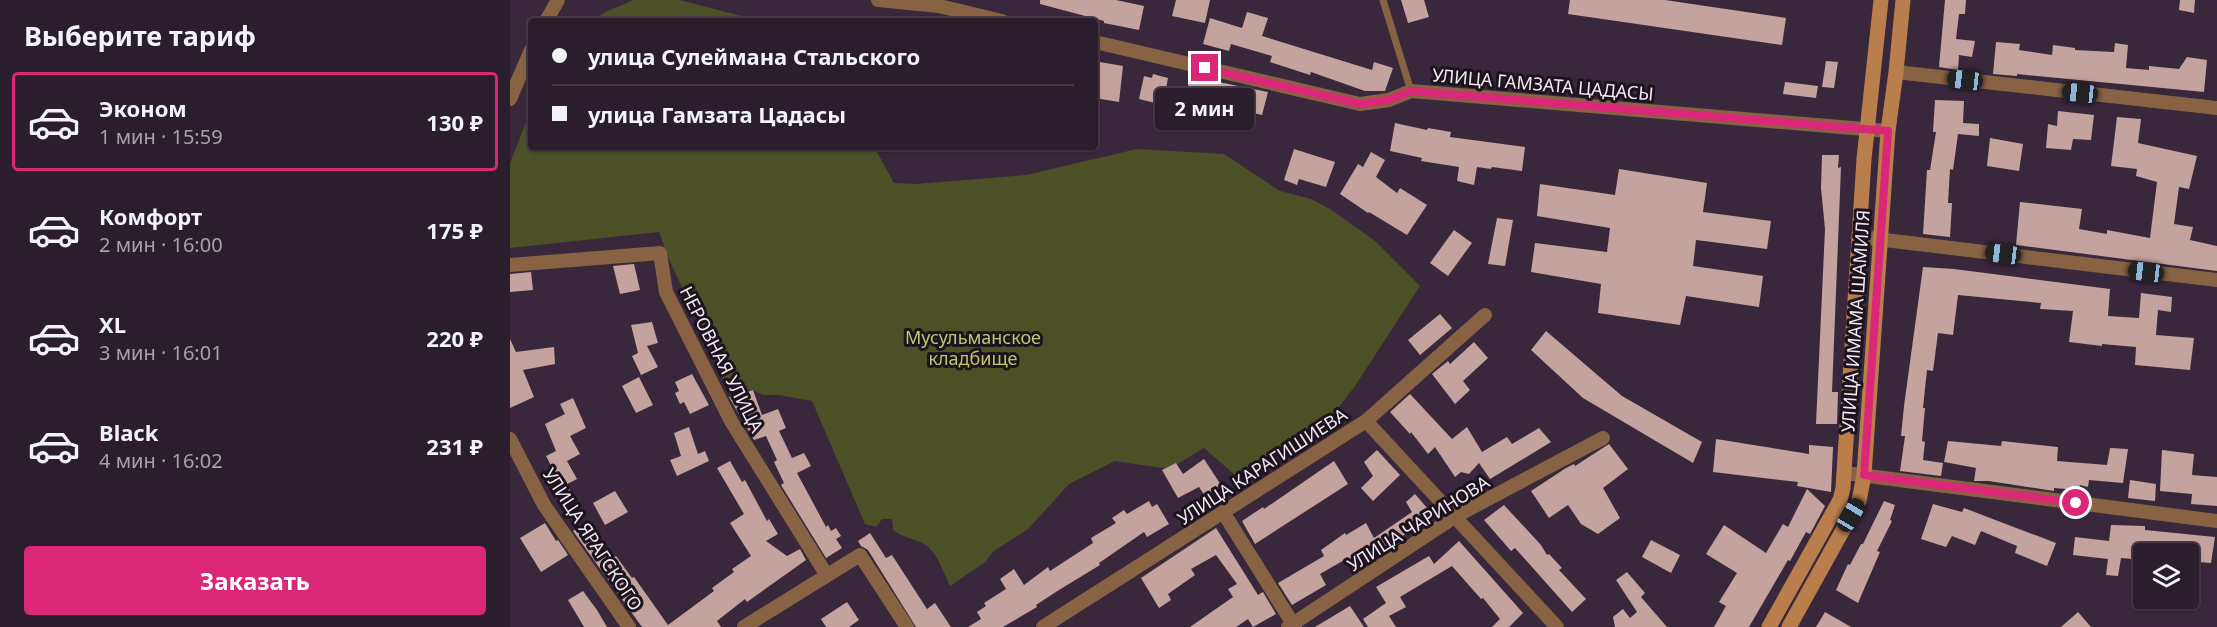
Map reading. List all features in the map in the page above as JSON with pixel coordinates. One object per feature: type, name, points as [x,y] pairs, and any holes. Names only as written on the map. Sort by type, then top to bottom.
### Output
[{"type":"main road","name":"УЛИЦА ИМАМА ШАМИЛЯ","points":[[1769,627],[1840,500],[1845,473],[1866,129],[1881,0]]},
{"type":"main road","name":"УЛИЦА ИМАМА ШАМИЛЯ","points":[[1789,627],[1859,501],[1864,475],[1888,131],[1903,0]]},
{"type":"street","points":[[548,18],[558,0]]},
{"type":"street","points":[[878,0],[941,3],[992,18]]},
{"type":"street","name":"УЛИЦА ГАМЗАТА ЦАДАСЫ","points":[[1098,43],[1360,104],[1389,100],[1411,91],[1888,131]]},
{"type":"street","points":[[510,99],[528,57]]},
{"type":"street","points":[[1896,72],[2217,108]]},
{"type":"street","points":[[1860,237],[2217,280]]},
{"type":"street","name":"НЕРОВНАЯ УЛИЦА","points":[[510,265],[660,253],[666,292],[731,421],[826,574]]},
{"type":"street","name":"УЛИЦА КАРАГИШИЕВА","points":[[1043,627],[1366,421],[1485,315]]},
{"type":"street","points":[[1366,421],[1557,627]]},
{"type":"street","name":"УЛИЦА ЧАРИНОВА","points":[[1292,626],[1456,516],[1603,438]]},
{"type":"street","name":"УЛИЦА ЯРАГСКОГО","points":[[510,439],[544,505],[629,627]]},
{"type":"street","points":[[1845,473],[2217,522]]},
{"type":"street","points":[[1223,512],[1292,626]]},
{"type":"street","points":[[744,627],[860,555],[907,627]]},
{"type":"lane","points":[[1383,0],[1411,91]]},
{"type":"green space","points":[[634,0],[679,0],[749,18],[596,18]]},
{"type":"green space","name":"Мусульманское кладбище","points":[[528,118],[528,150],[876,150],[894,183],[916,184],[1026,175],[1137,149],[1224,154],[1280,191],[1311,199],[1330,209],[1375,241],[1420,286],[1355,386],[1329,420],[1294,446],[1235,475],[1204,448],[1169,469],[1115,461],[1069,484],[1028,529],[994,551],[985,562],[950,586],[940,563],[929,547],[893,530],[892,519],[882,519],[876,527],[865,524],[812,401],[779,395],[763,395],[753,390],[728,389],[659,232],[510,248],[510,163]]},
{"type":"building","points":[[1040,0],[1116,0],[1144,6],[1139,30],[1104,23],[1098,18],[1040,4]]},
{"type":"building","points":[[1176,0],[1210,0],[1205,23],[1172,16]]},
{"type":"building","points":[[1401,0],[1424,0],[1429,17],[1408,23]]},
{"type":"building","points":[[1570,0],[1665,0],[1786,18],[1782,45],[1568,14]]},
{"type":"building","points":[[1945,0],[1966,0],[1965,14],[1959,14],[1956,39],[1975,41],[1972,57],[1959,55],[1958,70],[1939,67]]},
{"type":"building","points":[[2180,0],[2195,0],[2194,13],[2179,10]]},
{"type":"building","points":[[1247,12],[1268,18],[1262,36],[1372,70],[1374,62],[1393,68],[1385,91],[1365,91],[1311,72],[1310,75],[1270,62],[1272,56],[1231,44],[1229,51],[1203,44],[1210,18],[1242,28]]},
{"type":"building","points":[[1996,42],[2020,44],[2019,50],[2052,55],[2053,45],[2075,48],[2075,50],[2114,52],[2115,43],[2128,45],[2126,68],[2149,70],[2149,66],[2179,69],[2187,57],[2207,60],[2204,92],[2017,74],[2017,76],[1993,74]]},
{"type":"building","points":[[1826,61],[1838,62],[1834,88],[1822,87]]},
{"type":"building","points":[[1100,62],[1123,66],[1119,102],[1098,98]]},
{"type":"building","points":[[1153,74],[1168,78],[1163,105],[1139,99],[1144,76],[1152,78]]},
{"type":"building","points":[[1189,76],[1268,92],[1262,115],[1187,98]]},
{"type":"building","points":[[1785,82],[1818,86],[1816,98],[1783,94]]},
{"type":"building","points":[[1935,100],[1964,101],[1963,123],[1979,124],[1979,136],[1958,134],[1953,170],[1950,169],[1948,203],[1952,203],[1950,237],[1923,234],[1927,170],[1930,170],[1936,132],[1933,132]]},
{"type":"building","points":[[2058,111],[2094,115],[2091,140],[2073,139],[2071,150],[2046,148],[2048,124],[2057,126]]},
{"type":"building","points":[[2117,117],[2141,119],[2138,143],[2197,156],[2189,189],[2179,187],[2174,224],[2193,227],[2190,240],[2217,246],[2217,271],[2016,245],[2020,202],[2082,209],[2079,229],[2107,234],[2107,230],[2150,238],[2157,182],[2136,176],[2137,169],[2111,166]]},
{"type":"building","points":[[1395,123],[1427,130],[1428,128],[1451,132],[1450,137],[1525,147],[1522,171],[1477,167],[1474,185],[1457,181],[1459,167],[1421,161],[1422,158],[1390,151]]},
{"type":"building","points":[[1990,138],[2023,144],[2019,171],[1987,166]]},
{"type":"building","points":[[1294,149],[1335,162],[1326,187],[1299,179],[1297,185],[1284,180]]},
{"type":"building","points":[[1371,152],[1385,160],[1376,177],[1397,193],[1400,188],[1427,205],[1407,235],[1340,194],[1358,164],[1363,167]]},
{"type":"building","points":[[1822,155],[1839,155],[1838,168],[1841,167],[1832,392],[1838,392],[1837,424],[1816,424],[1825,229],[1821,188]]},
{"type":"building","points":[[1619,169],[1707,183],[1703,212],[1771,221],[1767,249],[1696,240],[1693,266],[1763,276],[1759,307],[1686,296],[1680,325],[1598,313],[1601,284],[1531,272],[1535,243],[1607,252],[1610,228],[1537,216],[1540,184],[1615,195]]},
{"type":"building","points":[[1497,218],[1513,220],[1505,266],[1488,264]]},
{"type":"building","points":[[1454,230],[1472,243],[1448,276],[1430,263]]},
{"type":"building","points":[[634,264],[640,290],[620,294],[613,266]]},
{"type":"building","points":[[1923,267],[2110,289],[2108,316],[2139,318],[2141,293],[2172,297],[2171,312],[2158,310],[2156,335],[2194,338],[2190,370],[2135,365],[2136,347],[2069,342],[2073,311],[2040,309],[2041,303],[1958,295],[1953,335],[1938,333],[1933,371],[1927,370],[1923,408],[1925,408],[1922,441],[1925,442],[1923,460],[1943,463],[1941,476],[1900,471],[1905,436],[1901,436],[1904,406]]},
{"type":"building","points":[[531,272],[533,290],[510,292],[510,274]]},
{"type":"building","points":[[1440,314],[1452,328],[1420,355],[1408,340]]},
{"type":"building","points":[[652,322],[658,343],[647,346],[658,367],[641,375],[632,356],[638,353],[631,325]]},
{"type":"building","points":[[1546,331],[1622,396],[1702,442],[1693,463],[1583,398],[1531,350]]},
{"type":"building","points":[[510,339],[516,352],[554,347],[555,364],[523,370],[534,397],[510,408]]},
{"type":"building","points":[[1474,342],[1488,358],[1463,381],[1470,390],[1455,404],[1432,374],[1448,361],[1450,364]]},
{"type":"building","points":[[692,374],[709,405],[690,414],[684,402],[680,404],[675,393],[679,391],[675,382]]},
{"type":"building","points":[[639,377],[653,405],[636,413],[622,386]]},
{"type":"building","points":[[753,390],[762,415],[778,409],[786,428],[779,431],[792,458],[804,453],[811,466],[797,473],[826,527],[828,525],[831,531],[836,528],[841,536],[836,539],[842,548],[826,558],[781,485],[784,483],[774,462],[777,460],[766,436],[754,440],[729,397]]},
{"type":"building","points":[[1410,394],[1452,439],[1467,427],[1482,452],[1507,437],[1512,444],[1539,428],[1551,442],[1490,479],[1479,463],[1469,474],[1461,472],[1455,477],[1435,447],[1428,454],[1411,432],[1410,434],[1390,412]]},
{"type":"building","points":[[573,398],[586,428],[570,436],[580,454],[567,461],[577,479],[567,484],[575,500],[562,507],[549,484],[558,479],[546,456],[556,451],[545,424],[565,414],[560,404]]},
{"type":"building","points":[[689,427],[698,454],[705,451],[709,461],[677,476],[670,460],[681,456],[674,433]]},
{"type":"building","points":[[1716,439],[1809,454],[1809,445],[1833,447],[1831,492],[1797,486],[1798,482],[1713,472]]},
{"type":"building","points":[[1948,441],[2001,446],[2002,441],[2058,447],[2057,461],[2107,465],[2110,448],[2128,449],[2123,483],[2089,480],[2088,487],[2080,485],[2078,490],[2054,488],[2054,491],[1989,481],[1974,481],[1976,468],[1944,462]]},
{"type":"building","points":[[1609,444],[1628,469],[1603,488],[1620,518],[1598,534],[1581,524],[1568,505],[1549,518],[1531,491]]},
{"type":"building","points":[[1377,450],[1400,475],[1373,501],[1361,488],[1373,476],[1364,462]]},
{"type":"building","points":[[2162,450],[2194,454],[2192,475],[2217,477],[2217,506],[2191,504],[2192,494],[2160,491]]},
{"type":"building","points":[[1204,459],[1221,485],[1205,496],[1199,487],[1178,498],[1162,470],[1176,463],[1183,474]]},
{"type":"building","points":[[730,461],[742,482],[745,480],[767,521],[769,519],[778,534],[766,541],[787,556],[800,549],[806,560],[747,602],[745,599],[717,621],[721,627],[642,627],[573,531],[589,522],[611,559],[616,556],[668,625],[714,591],[712,588],[734,572],[732,569],[751,556],[730,523],[744,514],[717,468]]},
{"type":"building","points":[[1334,461],[1348,484],[1255,544],[1242,521],[1263,507],[1264,509]]},
{"type":"building","points":[[2130,480],[2156,484],[2155,501],[2128,498]]},
{"type":"building","points":[[1807,489],[1825,506],[1810,534],[1806,532],[1790,561],[1788,560],[1749,627],[1714,627],[1726,606],[1719,602],[1737,573],[1706,554],[1724,525],[1766,553],[1783,524],[1788,527]]},
{"type":"building","points":[[615,491],[628,512],[605,525],[593,503]]},
{"type":"building","points":[[1415,494],[1434,516],[1366,559],[1365,557],[1351,566],[1346,559],[1320,574],[1326,585],[1292,605],[1278,583],[1324,556],[1321,550],[1345,533],[1346,535],[1366,523],[1374,538],[1412,512],[1406,502]]},
{"type":"building","points":[[1149,501],[1152,507],[1157,504],[1169,524],[1147,537],[1144,532],[1099,563],[1100,565],[1003,627],[968,627],[981,619],[977,612],[986,606],[984,603],[1006,589],[1000,579],[1014,569],[1024,585],[1048,567],[1050,571],[1093,543],[1091,538],[1116,523],[1112,518],[1124,510],[1127,514]]},
{"type":"building","points":[[1884,501],[1895,505],[1890,520],[1892,521],[1877,551],[1880,552],[1858,603],[1836,590],[1848,564],[1850,565],[1863,544]]},
{"type":"building","points":[[1933,504],[1962,512],[1964,508],[2056,543],[2047,566],[2015,553],[2017,546],[1981,531],[1975,545],[1952,536],[1946,547],[1921,539]]},
{"type":"building","points":[[1504,505],[1541,545],[1547,555],[1549,554],[1562,568],[1559,570],[1586,599],[1572,612],[1515,548],[1511,551],[1484,520]]},
{"type":"building","points":[[545,523],[568,555],[541,572],[520,538]]},
{"type":"building","points":[[2111,525],[2145,526],[2145,530],[2215,537],[2211,563],[2199,562],[2199,543],[2133,543],[2133,559],[2121,558],[2118,576],[2106,575],[2108,559],[2073,555],[2075,537],[2109,541]]},
{"type":"building","points":[[1216,528],[1258,595],[1263,592],[1276,614],[1253,627],[1248,619],[1236,627],[1190,627],[1233,597],[1228,589],[1237,584],[1216,555],[1191,569],[1195,575],[1168,594],[1171,600],[1159,608],[1141,578]]},
{"type":"building","points":[[870,533],[886,558],[892,555],[927,609],[935,603],[951,627],[916,627],[868,550],[858,541]]},
{"type":"building","points":[[1651,540],[1680,555],[1671,573],[1642,557]]},
{"type":"building","points":[[1459,541],[1523,613],[1509,627],[1492,627],[1500,619],[1452,566],[1400,597],[1406,607],[1389,616],[1396,627],[1368,627],[1363,619],[1386,603],[1376,587],[1429,556],[1434,564]]},
{"type":"building","points":[[1627,572],[1645,593],[1641,597],[1667,627],[1615,627],[1613,617],[1623,609],[1630,618],[1637,612],[1616,580]]},
{"type":"building","points":[[583,591],[607,627],[584,627],[568,600]]},
{"type":"building","points":[[847,602],[859,620],[849,627],[826,627],[821,619]]},
{"type":"building","points":[[1350,606],[1364,627],[1315,627]]},
{"type":"building","points":[[1825,612],[1851,627],[1816,627]]},
{"type":"building","points":[[2078,612],[2091,627],[2061,627]]},
{"type":"route","points":[[1205,68],[1360,104],[1389,100],[1411,91],[1888,131],[1864,475],[2076,503]]}]
